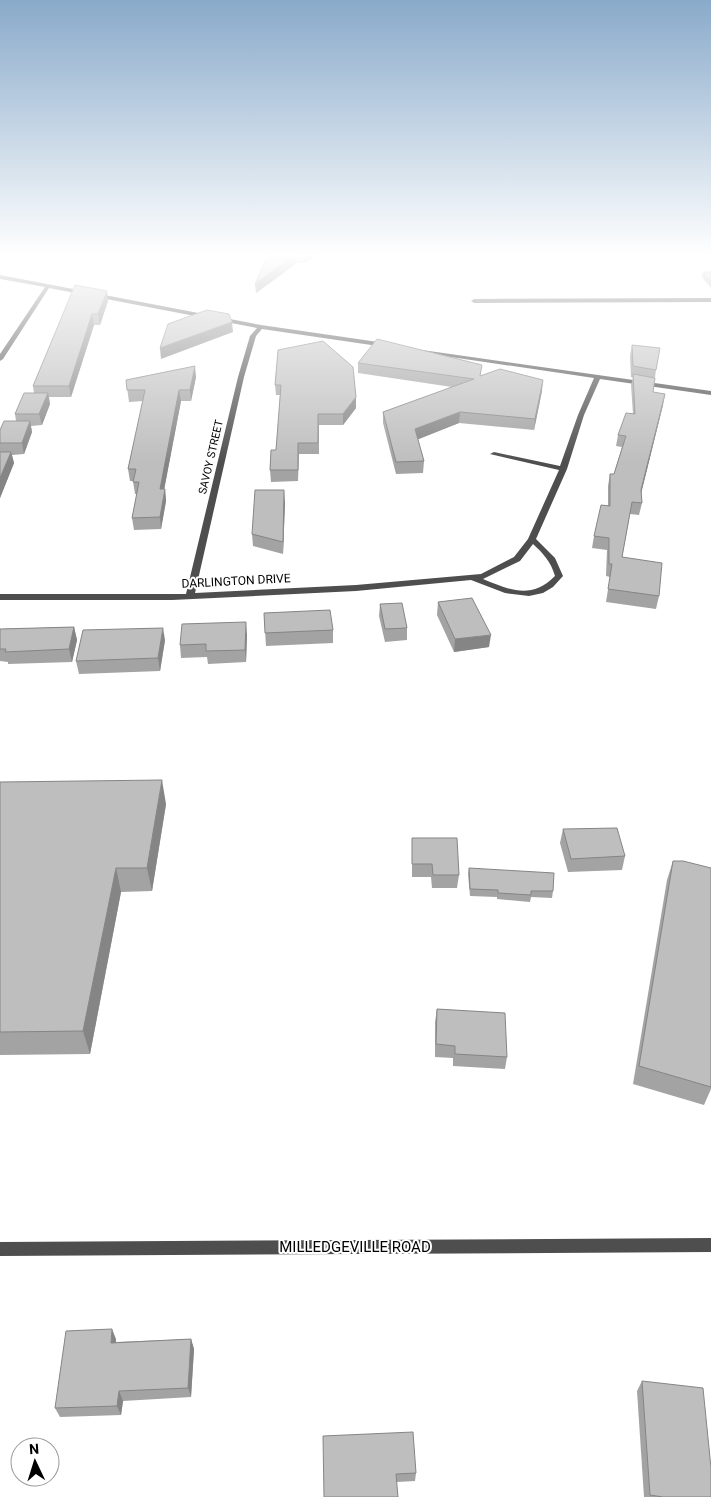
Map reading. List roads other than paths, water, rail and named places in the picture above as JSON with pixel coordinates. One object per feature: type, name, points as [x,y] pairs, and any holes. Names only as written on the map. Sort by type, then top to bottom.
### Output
[{"type":"street","points":[[0,359],[24,323]]},
{"type":"street","points":[[239,323],[396,347]]},
{"type":"street","name":"SAVOY STREET","points":[[190,596],[241,377],[254,336],[261,327]]},
{"type":"street","points":[[406,348],[711,393]]},
{"type":"street","name":"DARLINGTON DRIVE","points":[[0,597],[190,596],[356,588],[483,576],[518,559],[532,539],[563,469],[580,415],[598,377]]},
{"type":"street","points":[[494,454],[563,469]]},
{"type":"street","name":"DARLINGTON DRIVE","points":[[473,577],[506,591],[522,594],[538,593],[550,587],[559,576],[558,568],[532,539]]},
{"type":"street","name":"MILLEDGEVILLE ROAD","points":[[0,1249],[711,1245]]}]
